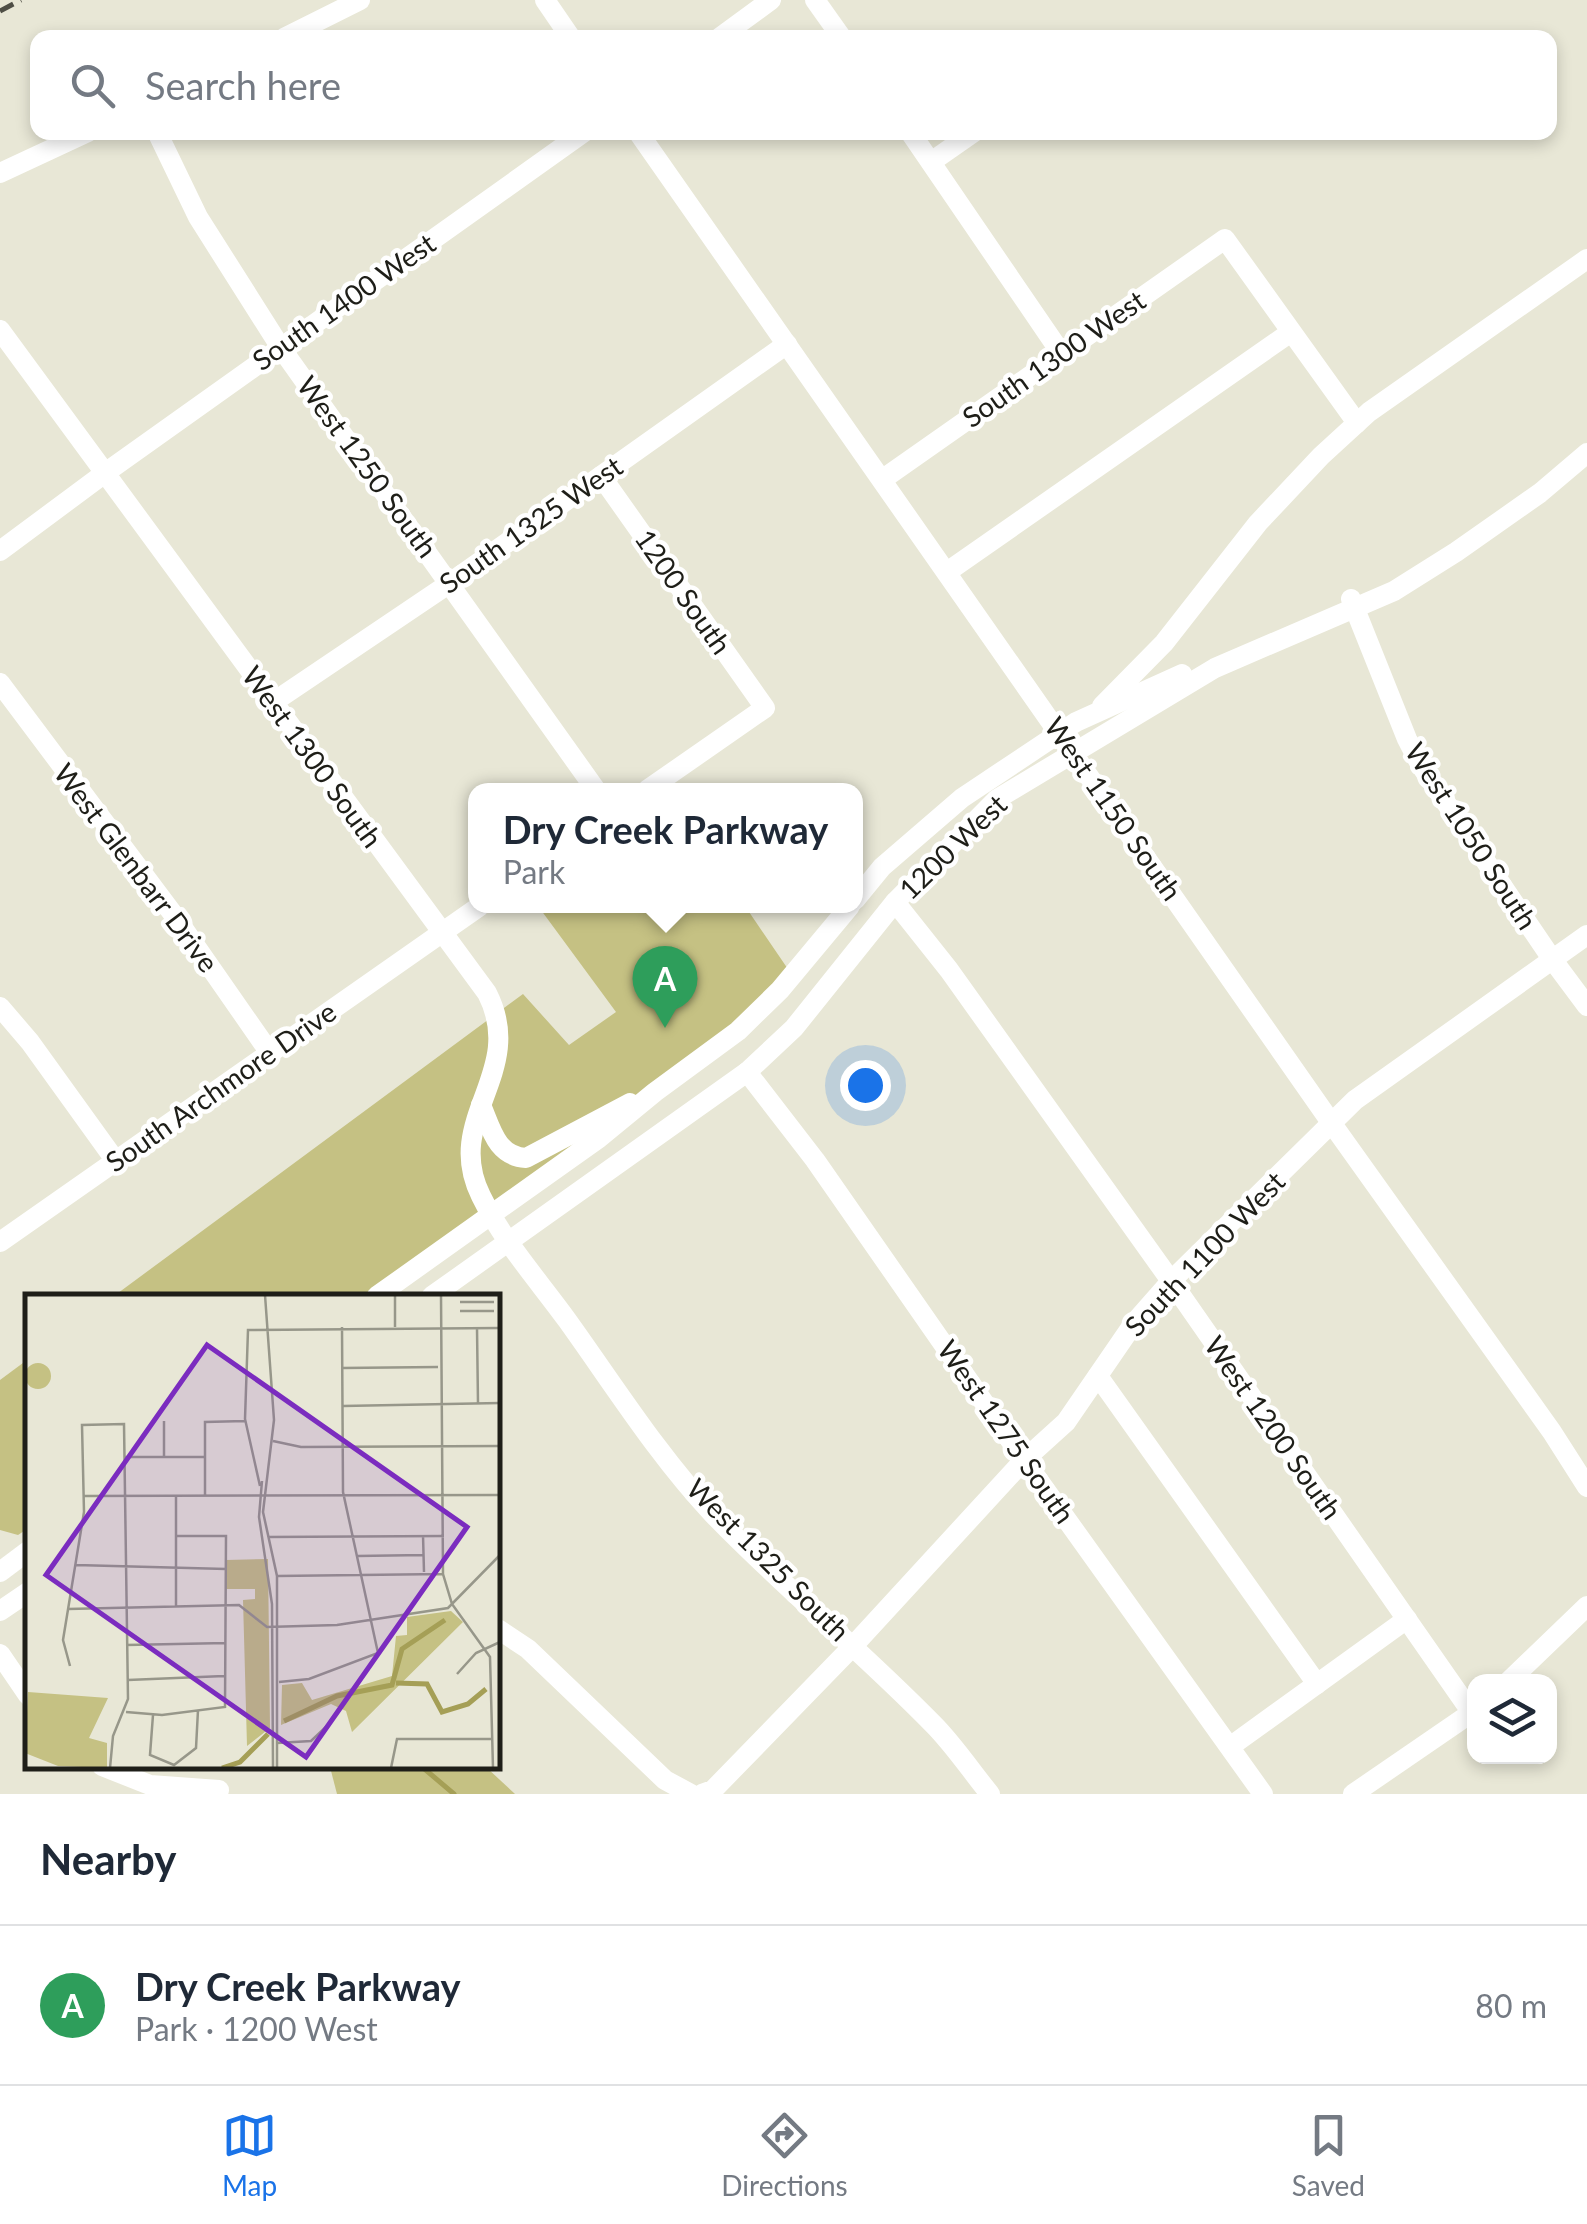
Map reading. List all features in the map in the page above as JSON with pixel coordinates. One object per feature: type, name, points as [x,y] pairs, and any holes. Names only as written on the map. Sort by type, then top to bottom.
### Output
[{"type":"street","points":[[300,30],[360,0]]},
{"type":"street","points":[[546,0],[567,30]]},
{"type":"street","points":[[730,30],[771,0]]},
{"type":"street","points":[[814,0],[836,30]]},
{"type":"street","points":[[0,173],[71,140]]},
{"type":"street","name":"West 1250 South","points":[[161,140],[198,217],[281,348],[591,783]]},
{"type":"street","name":"South 1400 West","points":[[0,551],[573,140]]},
{"type":"street","name":"West 1150 South","points":[[644,140],[1587,1487]]},
{"type":"street","points":[[916,140],[1061,353]]},
{"type":"street","points":[[931,162],[963,140]]},
{"type":"street","name":"South 1300 West","points":[[883,479],[1225,239],[1291,332]]},
{"type":"street","points":[[1097,711],[1164,643],[1275,504],[1358,422],[1587,260]]},
{"type":"street","name":"West 1300 South","points":[[0,330],[487,993],[500,1022],[497,1063],[473,1123],[469,1147],[471,1170],[491,1216]]},
{"type":"street","points":[[947,572],[1291,332],[1358,422]]},
{"type":"street","name":"South 1325 West","points":[[272,703],[450,583],[787,344]]},
{"type":"street","name":"1200 West","points":[[435,1294],[746,1072],[794,1028],[895,902],[997,799],[1215,668],[1352,604],[1510,501],[1587,437]]},
{"type":"street","name":"1200 West","points":[[863,890],[882,867],[962,798],[1060,733],[1097,711],[1240,645],[1394,591],[1540,493],[1587,452]]},
{"type":"street","name":"1200 South","points":[[601,476],[765,708],[657,783]]},
{"type":"street","name":"West 1050 South","points":[[1352,604],[1421,766],[1587,1006]]},
{"type":"street","name":"West Glenbarr Drive","points":[[0,683],[176,918],[270,1053]]},
{"type":"street","name":"West 1200 South","points":[[895,902],[949,970],[1171,1281],[1467,1704]]},
{"type":"street","name":"South Archmore Drive","points":[[0,1242],[470,913]]},
{"type":"street","points":[[379,1294],[599,1138],[738,1032],[780,990],[844,913]]},
{"type":"street","name":"South 1100 West","points":[[702,1794],[713,1790],[853,1646],[1024,1460],[1066,1422],[1134,1323],[1330,1122],[1587,935]]},
{"type":"street","points":[[0,1007],[115,1160]]},
{"type":"street","name":"West 1275 South","points":[[746,1072],[815,1160],[1263,1794]]},
{"type":"street","points":[[481,1104],[499,1147],[526,1158],[655,1092]]},
{"type":"street","name":"West 1325 South","points":[[491,1216],[648,1432],[712,1512],[936,1727],[990,1794]]},
{"type":"street","points":[[1098,1376],[1317,1684]]},
{"type":"street","points":[[0,1572],[25,1554]]},
{"type":"street","points":[[0,1611],[25,1594]]},
{"type":"street","points":[[1516,1674],[1587,1606]]},
{"type":"street","points":[[1231,1746],[1407,1619]]},
{"type":"street","points":[[500,1629],[528,1648],[665,1780],[691,1794]]},
{"type":"street","points":[[0,1654],[25,1691]]},
{"type":"street","points":[[1352,1794],[1467,1716]]},
{"type":"street","points":[[109,1769],[150,1786],[219,1790]]},
{"type":"shaded area","points":[[543,913],[750,913],[792,975],[705,1057],[574,1134],[568,1161],[380,1294],[117,1294],[523,994],[569,1045],[616,1012]]},
{"type":"shaded area","points":[[25,1361],[25,1530],[18,1535],[0,1530],[0,1380]]},
{"type":"shaded area","points":[[331,1769],[488,1769],[515,1794],[337,1794]]},
{"type":"waterway","points":[[425,1769],[454,1794]]},
{"type":"railway","points":[[0,11],[21,0]]},
{"type":"place","name":"Dry Creek Parkway","points":[[665,1028]]}]
